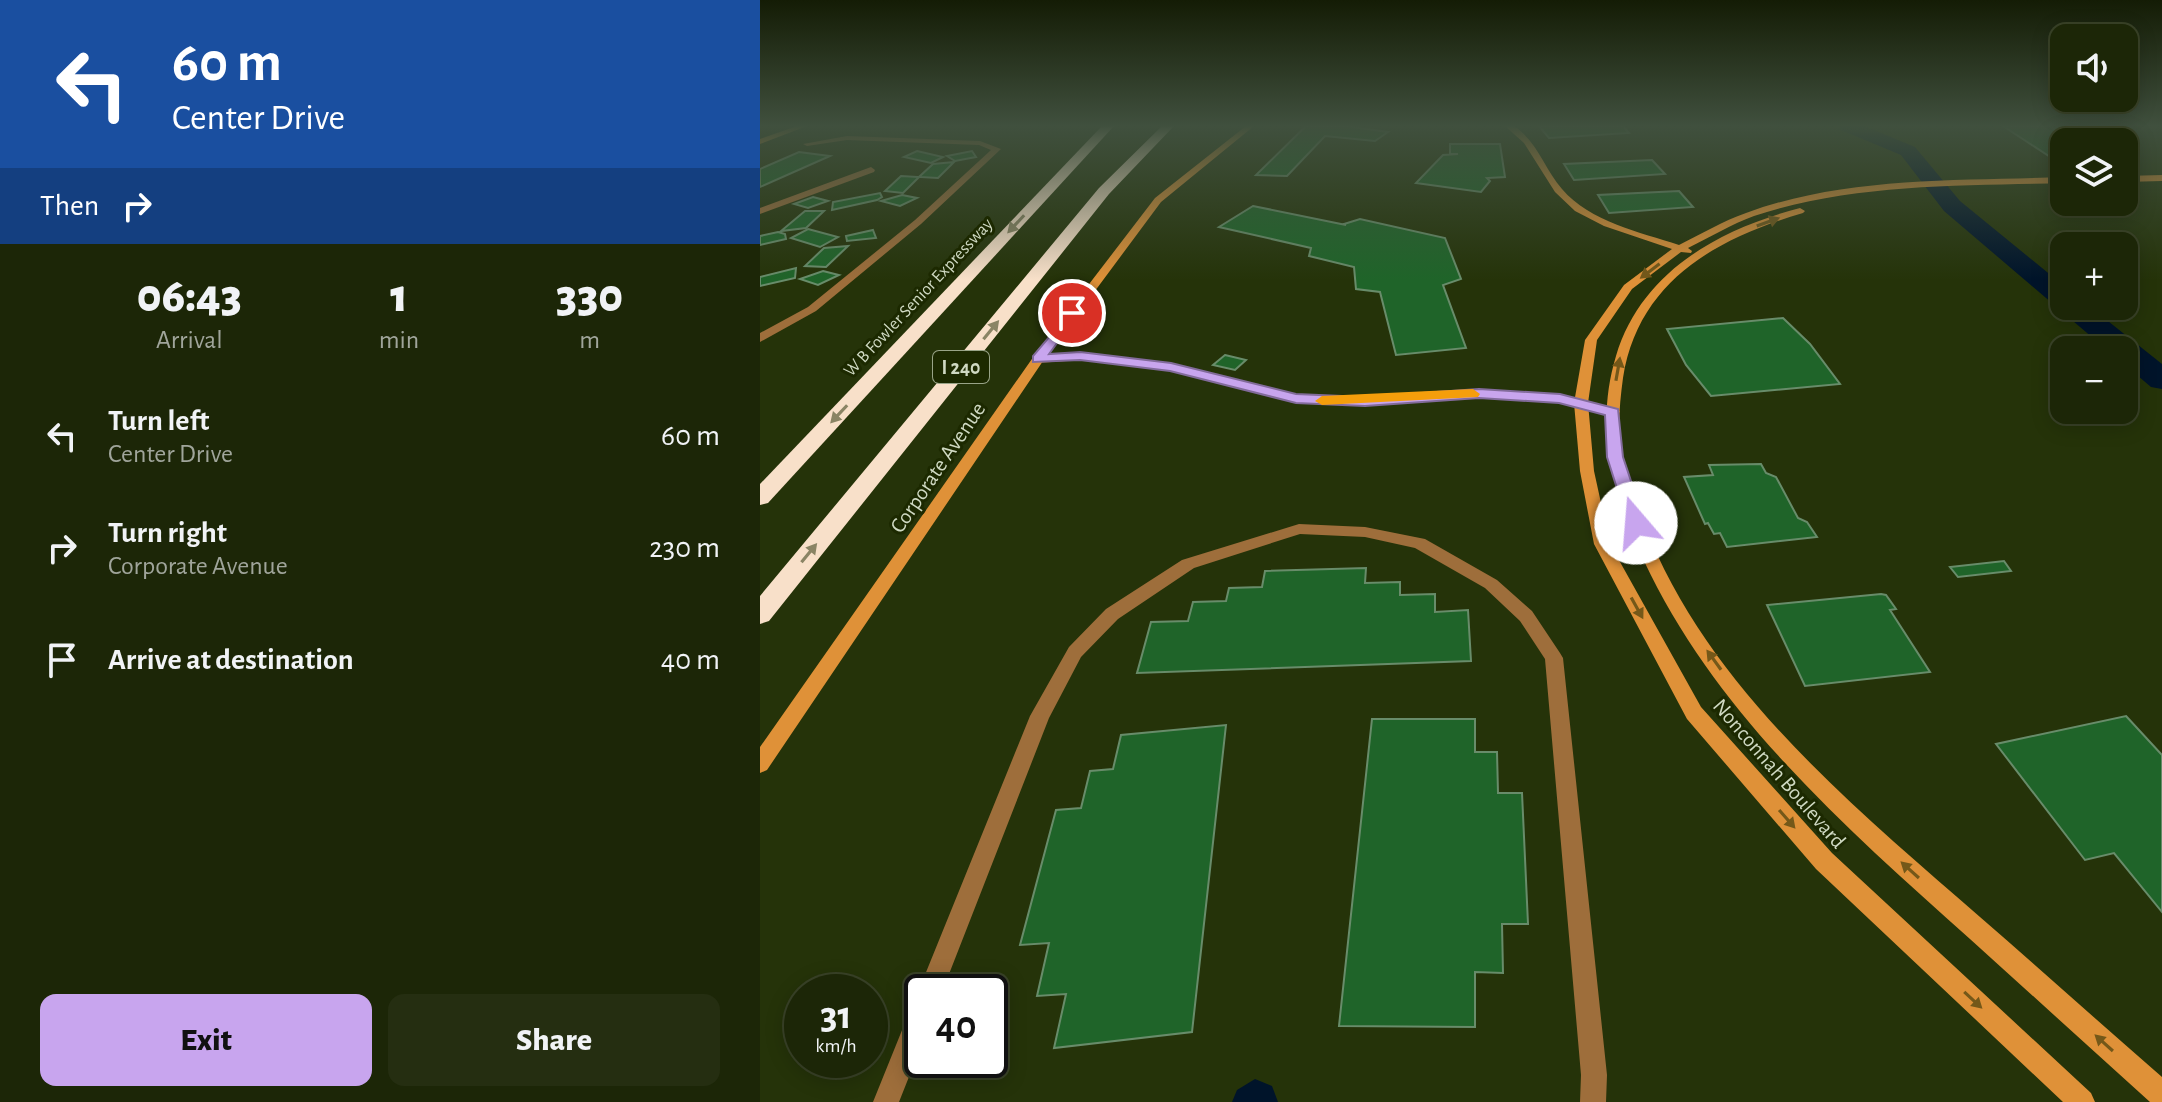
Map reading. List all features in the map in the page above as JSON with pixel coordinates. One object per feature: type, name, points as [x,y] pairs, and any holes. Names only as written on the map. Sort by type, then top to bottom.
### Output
[{"type":"highway","name":"W B Fowler Senior Expressway","points":[[760,498],[1060,177]]},
{"type":"highway","name":"I 240","points":[[760,614],[1117,177]]},
{"type":"street","points":[[760,211],[851,177]]},
{"type":"street","points":[[760,338],[812,309],[918,222],[966,177]]},
{"type":"street","name":"Corporate Avenue","points":[[760,764],[1038,359],[1158,200],[1186,177]]},
{"type":"street","points":[[1552,177],[1564,198],[1596,218],[1688,252]]},
{"type":"street","points":[[2138,179],[2162,178]]},
{"type":"street","name":"Nonconnah Boulevard","points":[[2050,182],[1803,199],[1748,215],[1628,287],[1591,340],[1581,403],[1587,471],[1602,544],[1694,713],[1824,861],[2082,1102]]},
{"type":"street","name":"Nonconnah Boulevard","points":[[2036,184],[2050,186]]},
{"type":"street","points":[[2138,186],[2162,186]]},
{"type":"street","name":"Nonconnah Boulevard","points":[[1688,252],[1637,314],[1622,350],[1613,412],[1615,457],[1636,523],[1666,593],[1736,691],[1842,811],[2162,1095]]},
{"type":"street","points":[[1038,359],[1080,356],[1171,367],[1296,399],[1365,401],[1479,394],[1581,403],[1613,412]]},
{"type":"street","points":[[937,974],[1040,716],[1075,652],[1112,614],[1188,564],[1299,529],[1365,532],[1419,543],[1491,584],[1526,616],[1554,658],[1594,1075],[1593,1102]]},
{"type":"street","points":[[886,1102],[904,1057]]},
{"type":"water","points":[[1255,1079],[1272,1086],[1278,1102],[1232,1102],[1237,1090]]},
{"type":"building","points":[[760,177],[782,177],[760,187]]},
{"type":"building","points":[[899,177],[919,177],[903,193],[885,191]]},
{"type":"building","points":[[1421,177],[1497,177],[1487,178],[1490,181],[1481,192],[1416,183]]},
{"type":"building","points":[[1572,177],[1613,177],[1574,180]]},
{"type":"building","points":[[1679,191],[1693,207],[1609,213],[1598,195]]},
{"type":"building","points":[[880,193],[882,197],[877,200],[832,210],[833,202]]},
{"type":"building","points":[[902,195],[917,198],[900,206],[881,201]]},
{"type":"building","points":[[813,197],[828,201],[808,208],[794,204]]},
{"type":"building","points":[[1253,206],[1346,225],[1360,219],[1445,238],[1461,279],[1443,285],[1466,348],[1396,355],[1380,292],[1356,289],[1354,267],[1309,256],[1311,248],[1219,227]]},
{"type":"building","points":[[805,211],[824,211],[806,228],[781,231]]},
{"type":"building","points":[[808,229],[838,237],[820,247],[791,238]]},
{"type":"building","points":[[873,230],[876,238],[847,241],[846,236]]},
{"type":"building","points":[[778,232],[785,234],[786,239],[760,245],[760,236]]},
{"type":"building","points":[[848,246],[826,267],[805,266],[824,248]]},
{"type":"building","points":[[796,268],[795,278],[760,286],[760,277]]},
{"type":"building","points":[[823,271],[839,275],[818,285],[800,279]]},
{"type":"building","points":[[1783,318],[1810,344],[1840,384],[1711,396],[1686,365],[1667,329]]},
{"type":"building","points":[[1225,355],[1246,360],[1235,370],[1213,365]]},
{"type":"building","points":[[1761,464],[1766,473],[1776,477],[1798,518],[1807,522],[1817,537],[1727,547],[1720,533],[1714,534],[1708,523],[1705,524],[1684,477],[1713,475],[1709,465]]},
{"type":"building","points":[[2004,561],[2011,571],[1958,577],[1950,567]]},
{"type":"building","points":[[1366,568],[1365,583],[1400,582],[1400,595],[1435,594],[1435,612],[1468,610],[1471,661],[1137,673],[1151,622],[1188,621],[1193,602],[1226,601],[1229,588],[1262,587],[1265,571]]},
{"type":"building","points":[[1886,595],[1896,609],[1890,610],[1930,672],[1805,686],[1767,605]]},
{"type":"building","points":[[2126,716],[2162,755],[2162,912],[2114,853],[2085,860],[1996,744]]},
{"type":"building","points":[[1372,719],[1475,719],[1475,752],[1497,752],[1498,793],[1522,793],[1528,924],[1502,924],[1503,973],[1475,972],[1475,1027],[1339,1026]]},
{"type":"building","points":[[1226,725],[1192,1032],[1054,1048],[1066,994],[1037,996],[1049,943],[1020,945],[1056,810],[1081,808],[1090,771],[1113,769],[1121,735]]},
{"type":"waterway","points":[[1929,177],[1952,206],[2050,288]]},
{"type":"waterway","points":[[2089,320],[2162,380]]},
{"type":"slow traffic","points":[[1322,401],[1473,394]]},
{"type":"route","points":[[1072,313],[1038,359],[1080,356],[1171,367],[1296,399],[1365,401],[1479,394],[1560,399],[1613,412],[1615,457],[1636,523]]}]
